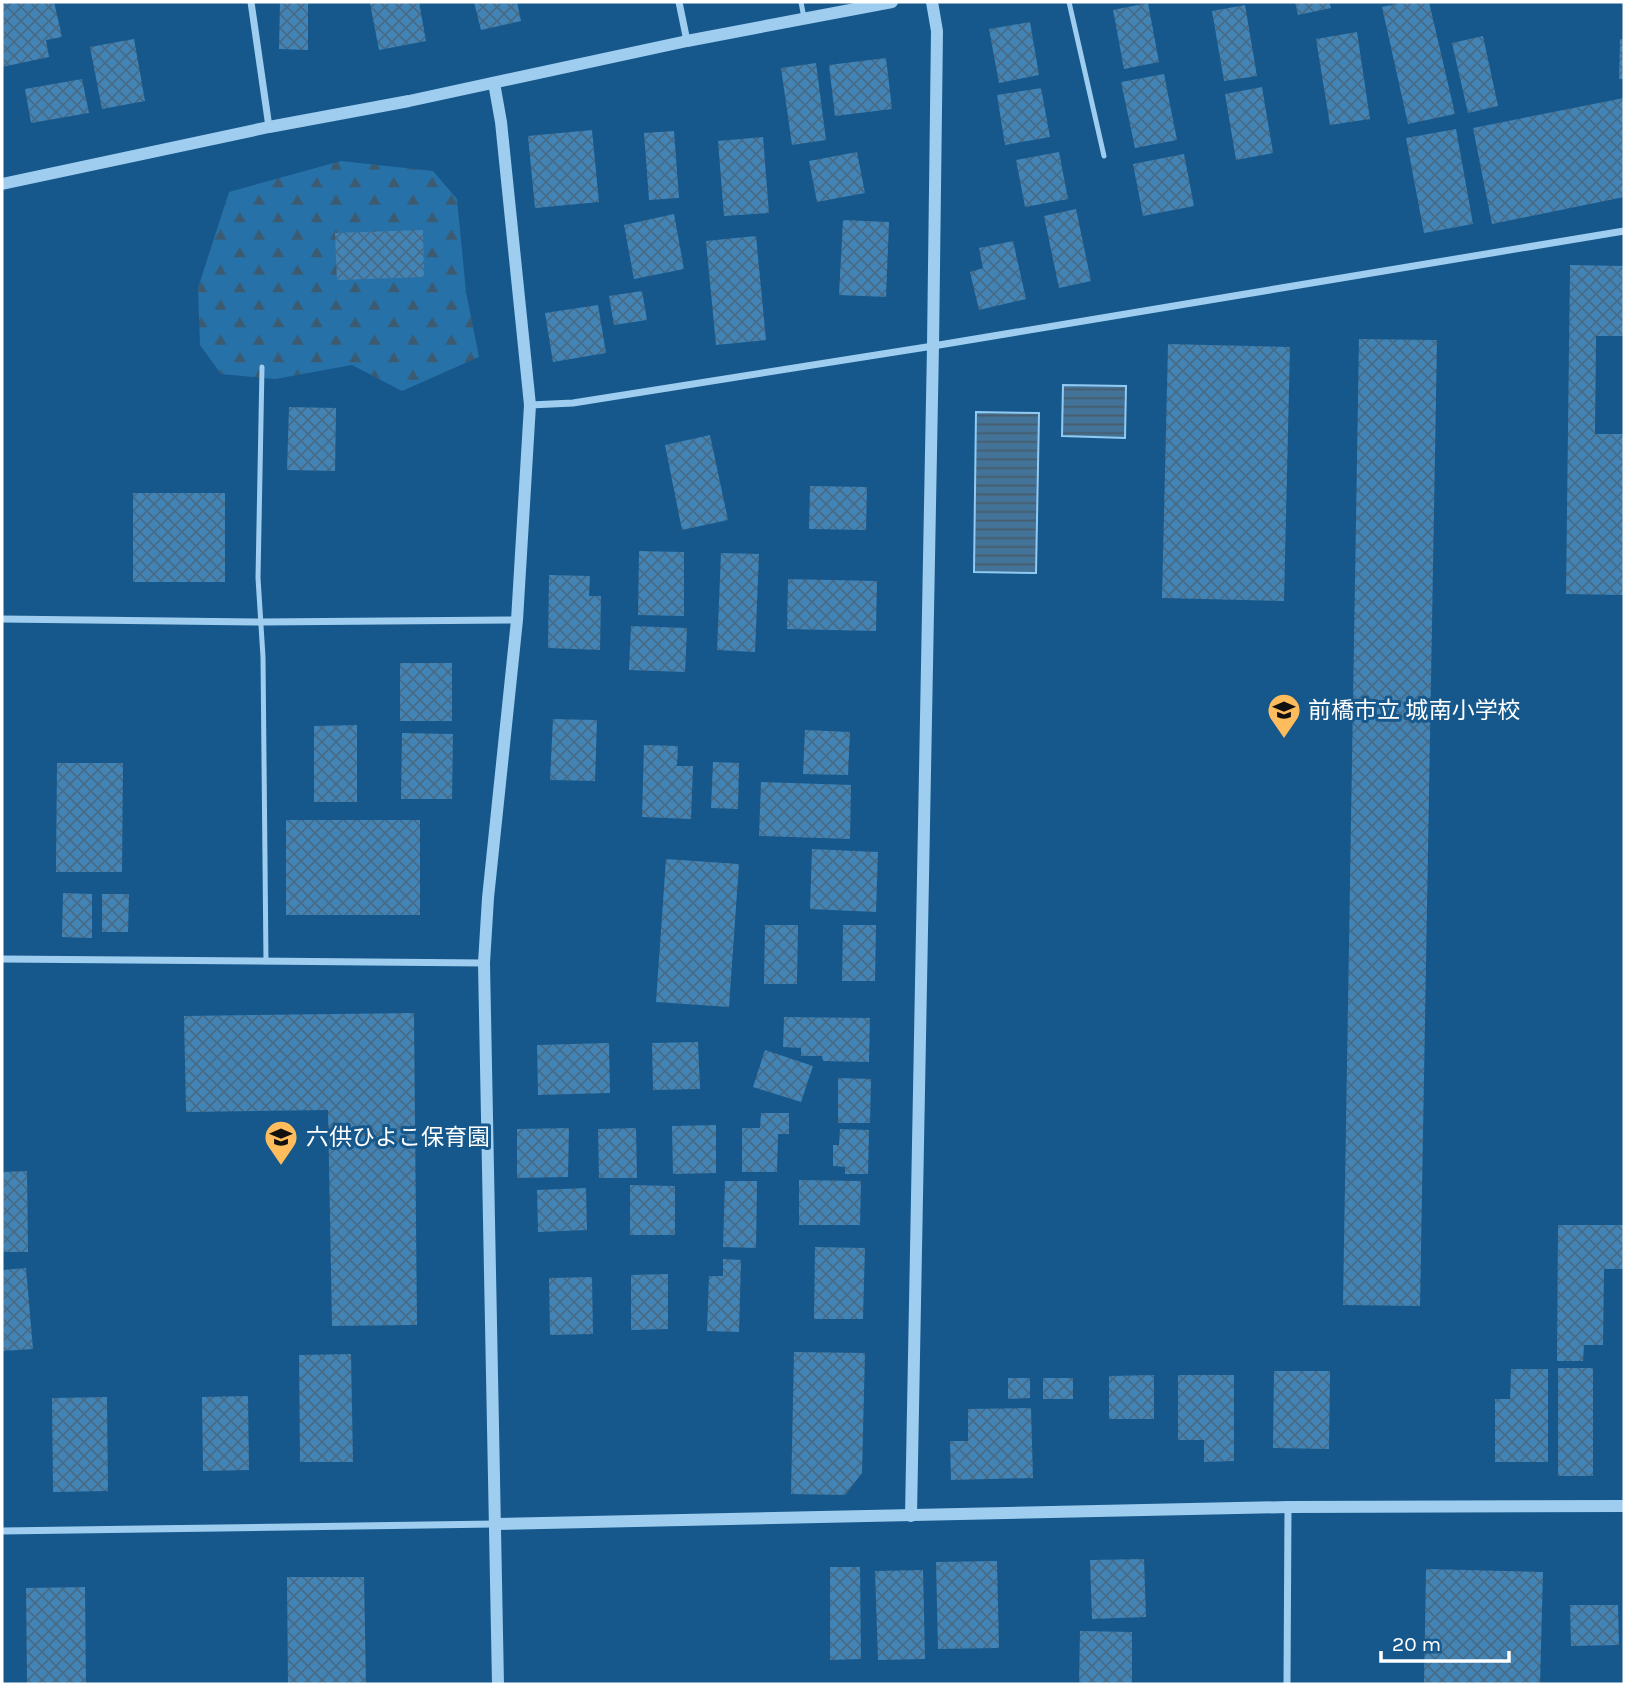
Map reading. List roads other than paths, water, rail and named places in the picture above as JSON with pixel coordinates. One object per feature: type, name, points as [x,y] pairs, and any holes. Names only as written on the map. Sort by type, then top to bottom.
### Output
[{"type":"street","points":[[251,2],[269,127]]},
{"type":"street","points":[[679,2],[687,41]]},
{"type":"street","points":[[2,184],[269,127],[410,101],[687,41],[892,2]]},
{"type":"street","points":[[911,1516],[933,346],[937,31],[932,2]]},
{"type":"street","points":[[494,83],[501,122],[530,405],[517,620],[488,898],[484,963],[498,1684]]},
{"type":"street","points":[[530,405],[573,403],[933,346],[1624,231]]},
{"type":"street","points":[[2,619],[262,622],[517,620]]},
{"type":"street","points":[[2,959],[484,963]]},
{"type":"street","points":[[2,1531],[496,1524],[1288,1507],[1624,1506]]},
{"type":"street","points":[[1287,1684],[1288,1507]]},
{"type":"lane","points":[[801,2],[804,18]]},
{"type":"lane","points":[[1069,2],[1104,156]]},
{"type":"lane","points":[[262,367],[258,578],[262,622],[266,962]]},
{"type":"place","name":"前橋市立 城南小学校","points":[[1284,740]]},
{"type":"place","name":"六供ひよこ保育園","points":[[281,1167]]}]
